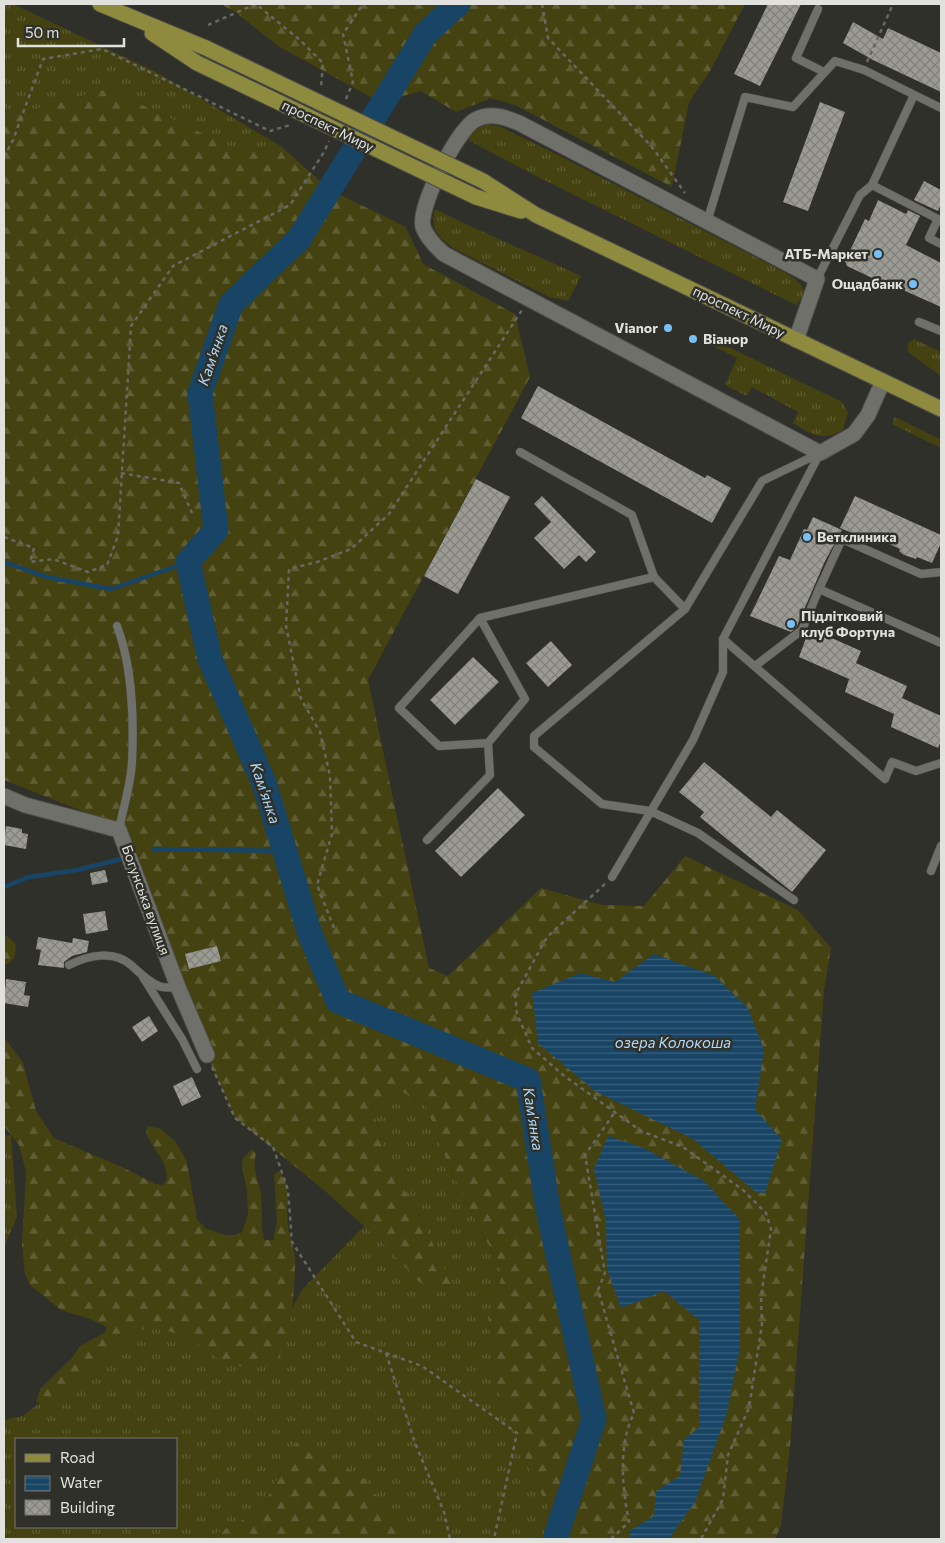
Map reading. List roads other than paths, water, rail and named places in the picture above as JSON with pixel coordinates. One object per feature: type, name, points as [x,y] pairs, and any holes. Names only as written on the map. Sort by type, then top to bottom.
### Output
[{"type":"main road","name":"проспект Миру","points":[[100,4],[206,48],[484,181],[536,215],[941,409]]},
{"type":"main road","name":"проспект Миру","points":[[128,17],[197,63],[476,197],[536,215]]},
{"type":"street","points":[[796,340],[816,286],[707,222],[519,123],[490,115],[477,119],[468,125],[457,138],[428,199],[423,214],[423,226],[435,247],[444,254],[820,453],[854,434],[868,415],[883,381]]},
{"type":"street","name":"Богунська вулиця","points":[[4,796],[25,805],[119,830],[178,987],[207,1054]]},
{"type":"lane","points":[[818,9],[796,58],[824,72]]},
{"type":"lane","points":[[707,222],[745,96],[793,107],[835,61],[864,70],[941,108]]},
{"type":"lane","points":[[816,286],[860,195],[872,185],[914,95]]},
{"type":"lane","points":[[872,185],[938,219],[929,238],[941,244]]},
{"type":"lane","points":[[919,322],[941,331]]},
{"type":"lane","points":[[520,452],[632,515],[654,578],[685,609]]},
{"type":"lane","points":[[794,900],[698,832],[650,810],[602,804],[534,747],[534,736],[685,609],[762,481],[820,453]]},
{"type":"lane","points":[[612,877],[693,740],[722,672],[724,639],[820,453]]},
{"type":"lane","points":[[755,666],[802,630],[842,539],[921,574],[941,572]]},
{"type":"lane","points":[[488,743],[439,746],[399,708],[480,618],[654,578]]},
{"type":"lane","points":[[819,589],[941,644]]},
{"type":"lane","points":[[427,840],[490,775],[488,743],[525,699],[480,618]]},
{"type":"lane","points":[[117,626],[125,647],[130,699],[132,763],[119,830]]},
{"type":"lane","points":[[724,639],[885,779],[892,762],[916,771],[941,763]]},
{"type":"lane","points":[[931,871],[941,846]]},
{"type":"lane","points":[[69,965],[87,956],[109,956],[128,963],[161,987],[178,987]]},
{"type":"lane","points":[[142,975],[182,1039],[198,1069]]},
{"type":"water","name":"озера Колокоша","points":[[654,954],[715,976],[748,1008],[764,1050],[755,1109],[782,1140],[765,1193],[756,1192],[693,1139],[595,1091],[538,1043],[532,993],[580,973],[615,982]]},
{"type":"water","points":[[608,1136],[644,1148],[704,1181],[740,1220],[740,1347],[727,1413],[695,1502],[669,1539],[631,1539],[629,1531],[654,1516],[656,1491],[680,1476],[684,1440],[699,1427],[699,1320],[664,1291],[621,1308],[607,1269],[606,1221],[594,1169]]},
{"type":"waterway","name":"Кам'янка","points":[[458,4],[426,33],[299,239],[231,304],[200,393],[216,530],[188,562],[210,659],[264,783],[310,934],[338,1001],[528,1080],[548,1209],[594,1419],[555,1539]]},
{"type":"waterway","points":[[4,562],[47,577],[111,589],[188,562]]},
{"type":"waterway","points":[[154,849],[285,851]]},
{"type":"waterway","points":[[4,887],[29,877],[77,870],[125,858]]},
{"type":"place","name":"АТБ-Маркет","points":[[878,254]]},
{"type":"place","name":"Ощадбанк","points":[[913,284]]},
{"type":"place","name":"Vianor","points":[[668,328]]},
{"type":"place","name":"Віанор","points":[[693,339]]},
{"type":"place","name":"Ветклиника","points":[[807,537]]},
{"type":"place","name":"Підлітковий клуб Фортуна","points":[[791,624]]}]
